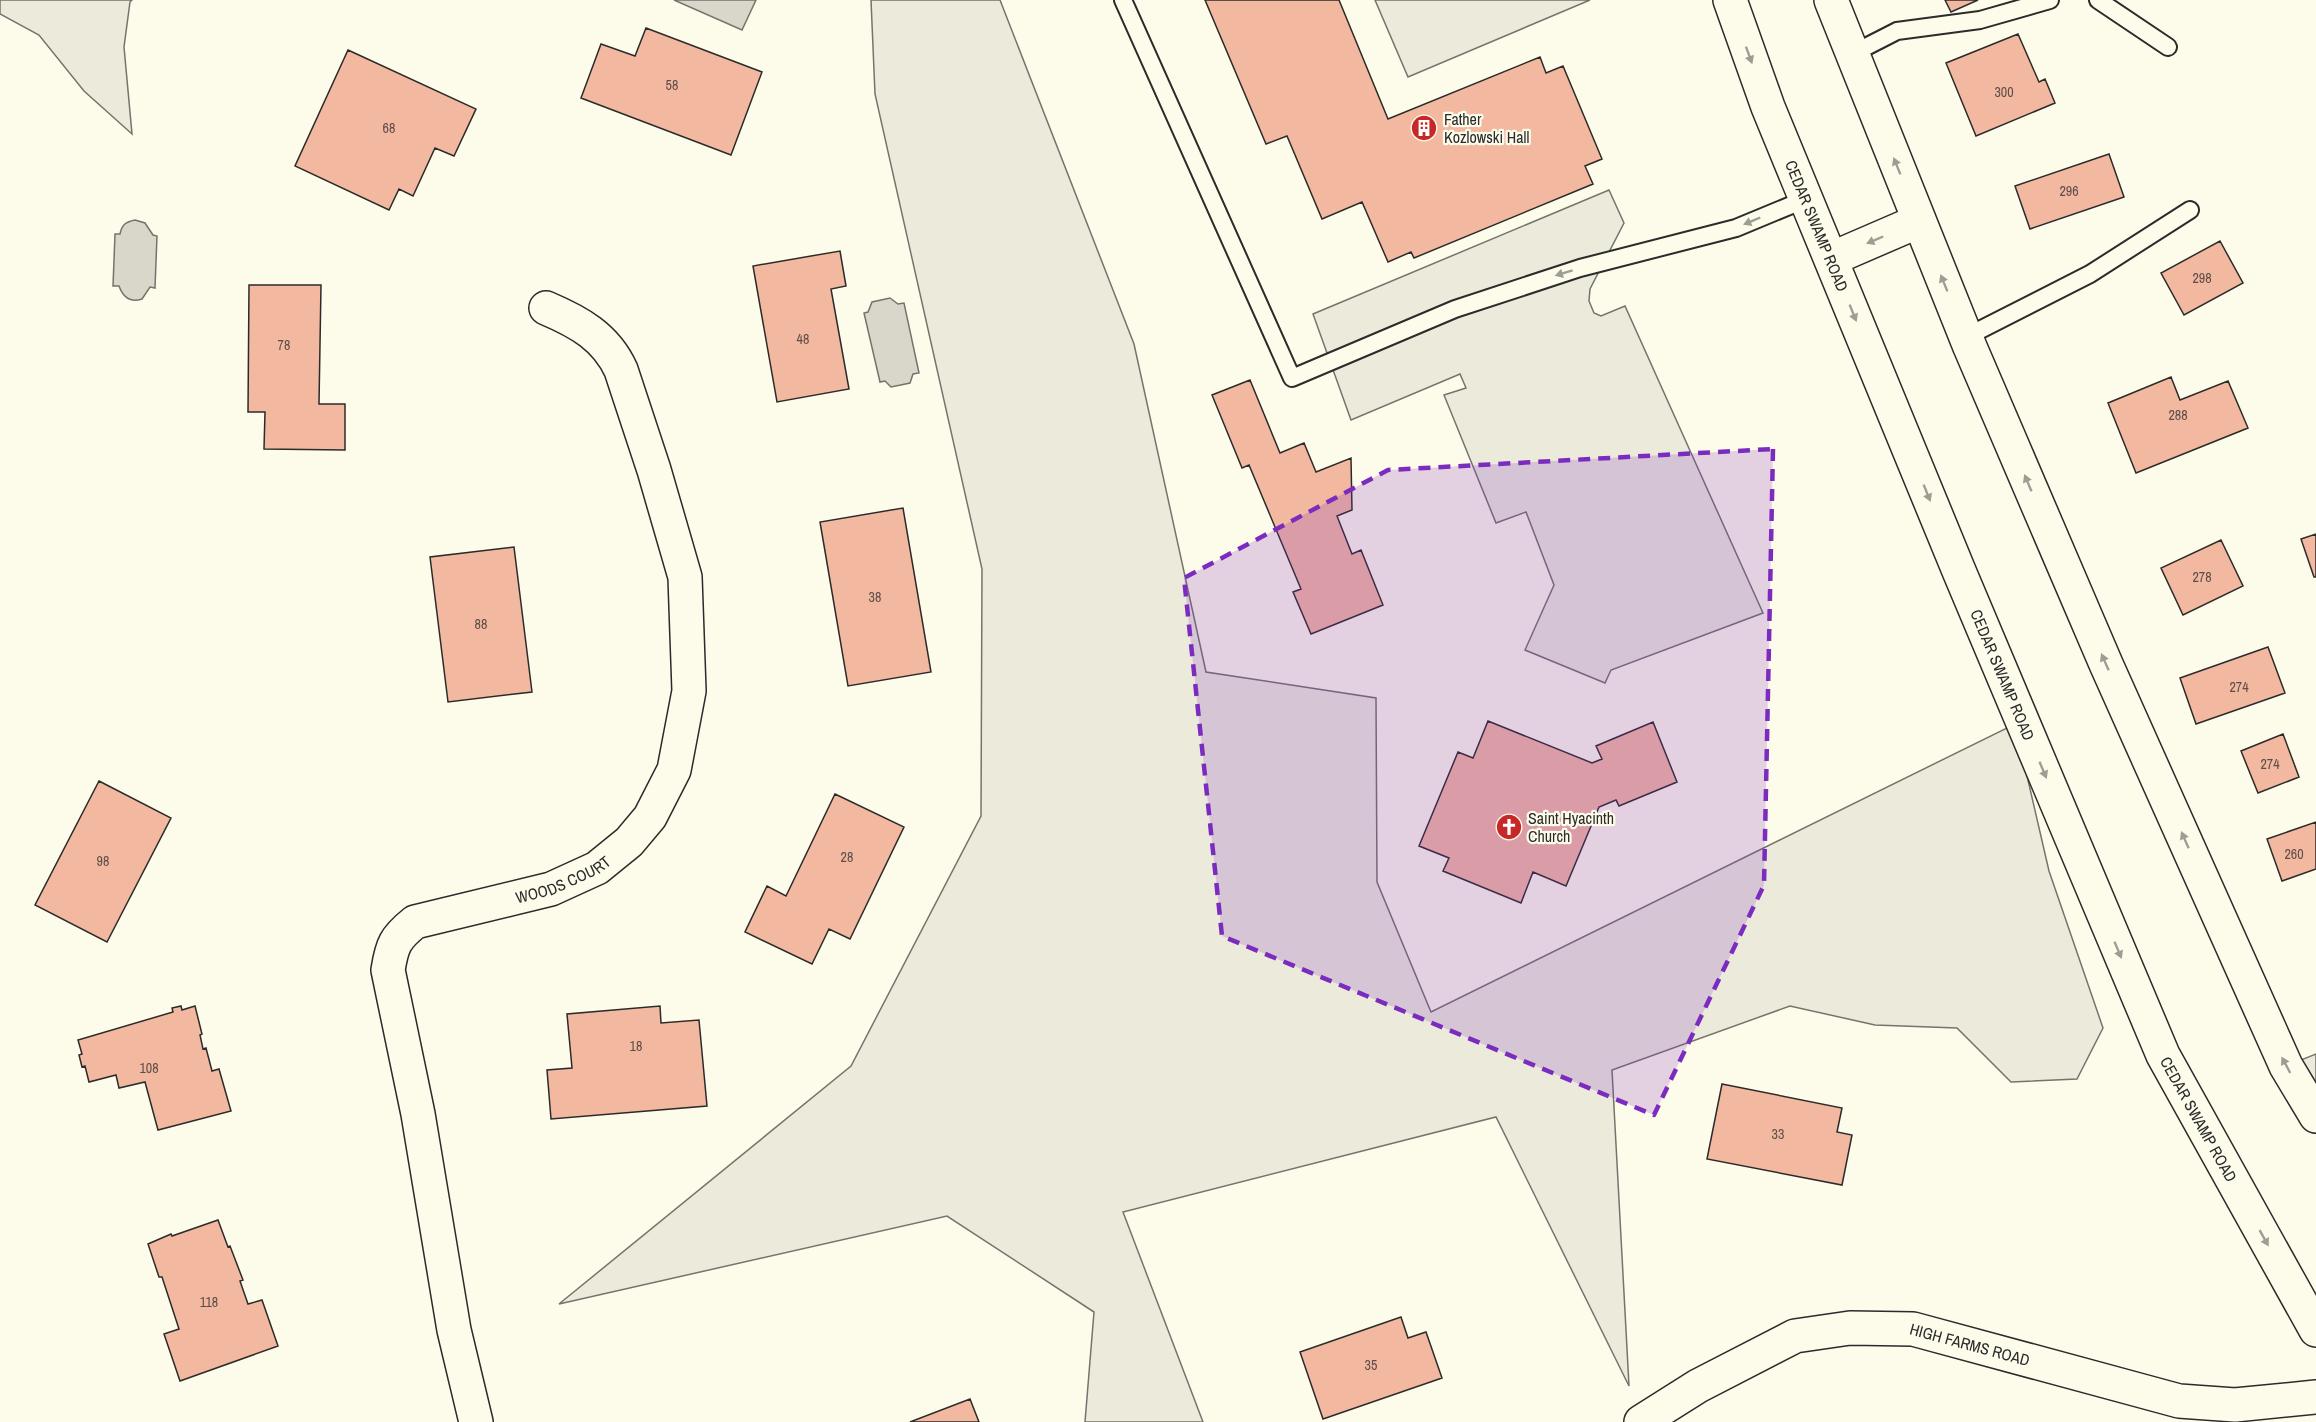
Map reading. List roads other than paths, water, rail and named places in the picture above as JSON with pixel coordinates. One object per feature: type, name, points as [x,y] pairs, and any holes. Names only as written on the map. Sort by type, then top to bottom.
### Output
[{"type":"main road","name":"CEDAR SWAMP ROAD","points":[[1730,0],[1768,107],[1959,571],[2163,1055],[2316,1330]]},
{"type":"main road","points":[[1831,0],[1966,337],[2101,653],[2271,1033],[2286,1065],[2316,1116]]},
{"type":"main road","points":[[1831,259],[1919,221]]},
{"type":"main road","name":"WOODS COURT","points":[[476,1422],[454,1330],[418,1114],[388,970],[392,947],[399,935],[415,922],[551,890],[597,868],[629,842],[650,817],[674,770],[689,691],[686,577],[621,370],[614,354],[595,334],[574,320],[546,308]]},
{"type":"main road","name":"HIGH FARMS ROAD","points":[[1641,1422],[1698,1386],[1795,1336],[1850,1328],[1913,1329],[2179,1401],[2235,1405],[2316,1397]]},
{"type":"lane","points":[[1123,0],[1292,378],[1455,309],[1580,268],[1736,228],[1806,198]]},
{"type":"lane","points":[[1852,54],[1897,31],[1980,20],[2050,0]]},
{"type":"lane","points":[[2098,0],[2168,47]]},
{"type":"lane","points":[[1966,337],[2090,274],[2190,210]]},
{"type":"place","name":"Father Kozlowski Hall","points":[[1424,128]]},
{"type":"place","name":"Saint Hyacinth Church","points":[[1509,827]]}]
